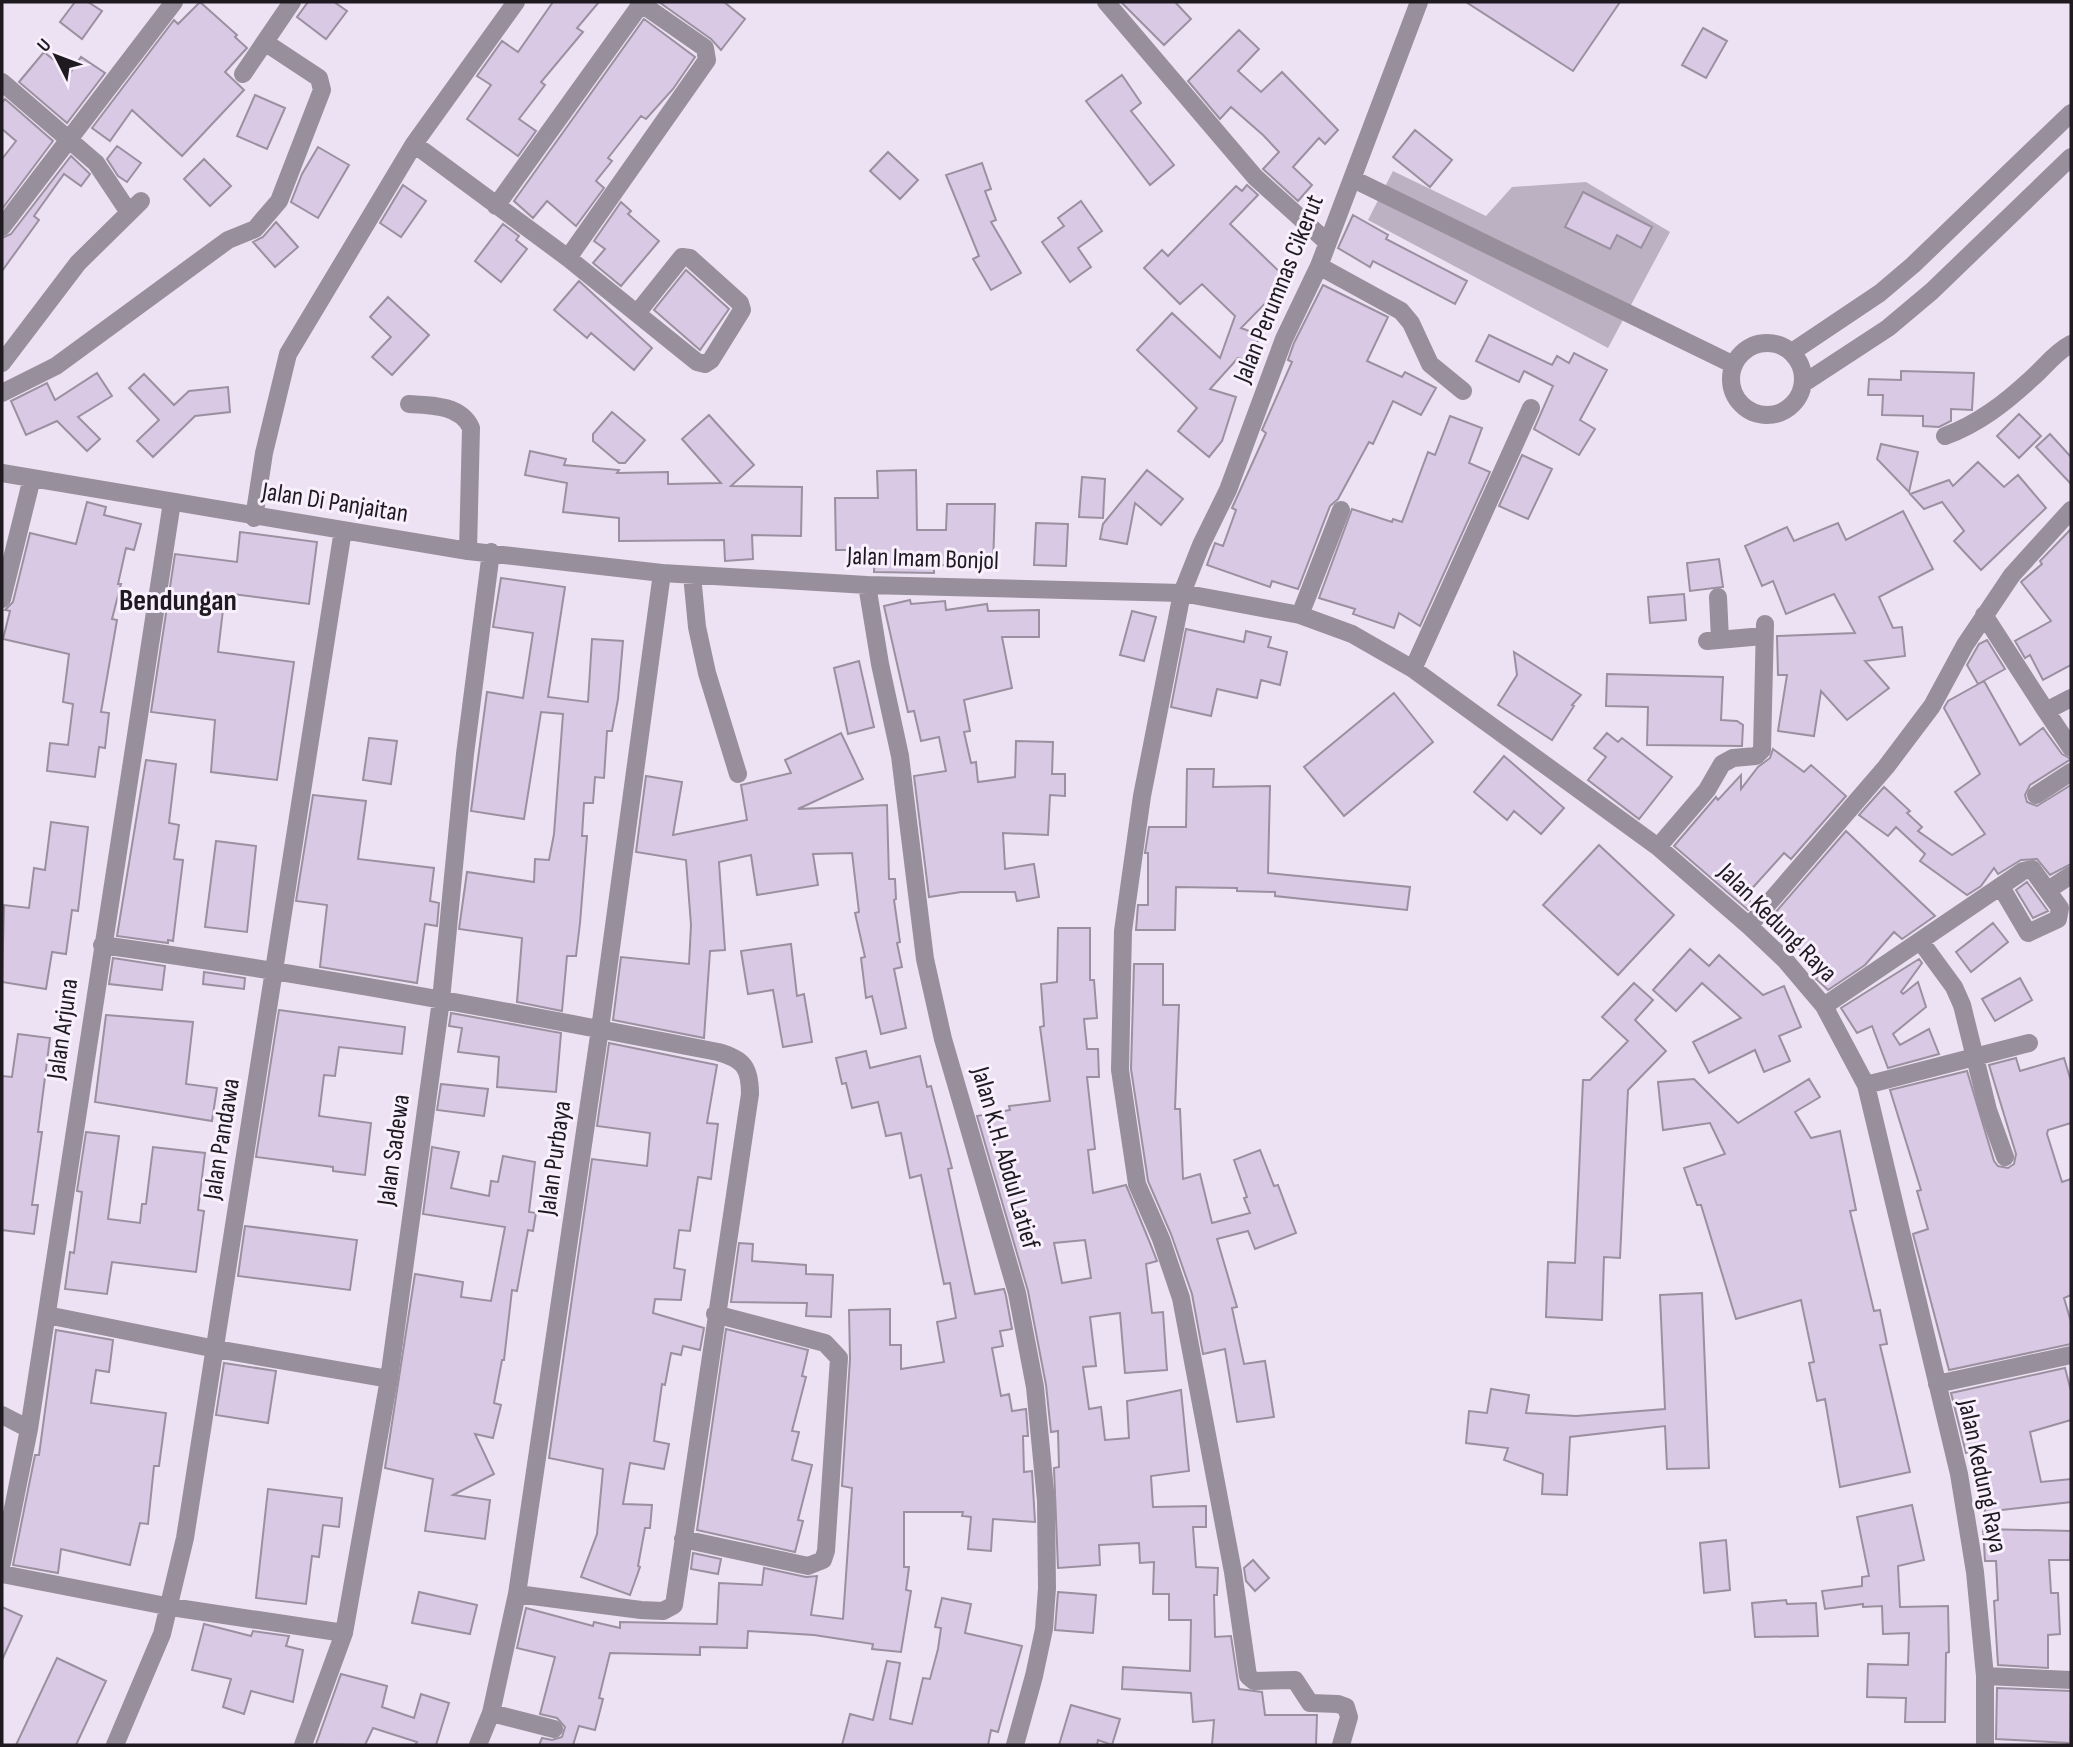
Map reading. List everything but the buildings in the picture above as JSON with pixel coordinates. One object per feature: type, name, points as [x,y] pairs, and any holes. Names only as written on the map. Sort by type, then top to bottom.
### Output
[{"type":"street","points":[[2,227],[174,2]]},
{"type":"street","points":[[243,74],[292,2]]},
{"type":"street","points":[[254,518],[267,440],[288,354],[414,144],[516,2]]},
{"type":"street","points":[[1107,2],[1255,177],[1327,242]]},
{"type":"street","name":"Jalan Perumnas Cikerut","points":[[1341,1745],[1349,1717],[1346,1707],[1338,1703],[1310,1703],[1293,1679],[1254,1681],[1248,1676],[1233,1572],[1181,1298],[1161,1239],[1137,1184],[1123,1101],[1119,1003],[1123,932],[1142,796],[1182,593],[1200,545],[1228,490],[1284,339],[1318,266],[1353,179],[1419,2]]},
{"type":"street","points":[[496,206],[640,3],[705,48],[707,60],[568,258]]},
{"type":"street","points":[[2,393],[56,366],[228,240],[255,229],[279,201],[322,90],[319,78],[266,43]]},
{"type":"street","points":[[2,82],[96,163],[135,206],[78,263],[2,363]]},
{"type":"street","points":[[1791,352],[1880,293],[1913,265],[2071,113]]},
{"type":"street","points":[[414,144],[568,258],[697,362],[705,364],[711,360],[741,317],[742,310],[740,303],[690,258],[682,257],[638,312]]},
{"type":"street","points":[[1804,383],[1888,328],[2071,157]]},
{"type":"street","points":[[1353,179],[1734,365]]},
{"type":"street","points":[[1318,266],[1401,311],[1411,323],[1430,364],[1463,391]]},
{"type":"street","points":[[1760,344],[1782,346],[1791,352],[1803,371],[1804,383],[1795,403],[1775,415],[1764,416],[1753,413],[1736,398],[1732,387],[1734,365],[1749,348],[1760,344]]},
{"type":"street","points":[[1945,436],[1979,421],[2034,377],[2059,351],[2071,344]]},
{"type":"street","points":[[409,404],[446,408],[463,415],[471,428],[468,551]]},
{"type":"street","points":[[1413,669],[1531,408]]},
{"type":"street","name":"Jalan Di Panjaitan","points":[[2,472],[254,518],[468,551],[662,573]]},
{"type":"street","points":[[2,599],[32,478]]},
{"type":"street","name":"Jalan Arjuna","points":[[2,1563],[29,1429],[172,502]]},
{"type":"street","points":[[1300,615],[1341,510]]},
{"type":"street","points":[[1749,926],[1910,737],[1932,706],[1984,615],[2012,575],[2071,510]]},
{"type":"street","name":"Jalan Pandawa","points":[[115,1745],[144,1684],[171,1607],[216,1349],[343,530]]},
{"type":"street","name":"Jalan Sadewa","points":[[303,1745],[344,1633],[389,1380],[441,1000],[465,754],[491,552]]},
{"type":"street","name":"Jalan Imam Bonjol","points":[[662,573],[867,585],[1182,593]]},
{"type":"street","name":"Jalan Purbaya","points":[[478,1745],[491,1713],[517,1594],[600,1029],[662,573]]},
{"type":"street","points":[[692,575],[697,627],[707,673],[738,774]]},
{"type":"street","name":"Jalan K.H. Abdul Latief","points":[[867,585],[880,664],[900,756],[925,960],[943,1040],[1017,1293],[1035,1387],[1046,1501],[1047,1588],[1037,1664],[1015,1745]]},
{"type":"street","name":"Jalan Kedung Raya","points":[[1182,593],[1300,615],[1352,634],[1413,669],[1658,847],[1785,960],[1824,1006],[1866,1085],[1963,1498],[1975,1572],[1985,1676],[1985,1745]]},
{"type":"street","points":[[1658,847],[1707,790],[1722,764],[1733,758],[1756,756],[1762,750],[1764,630],[1714,640],[1718,597]]},
{"type":"street","points":[[1984,615],[2071,748]]},
{"type":"street","points":[[2046,711],[2071,698]]},
{"type":"street","points":[[2036,795],[2071,772]]},
{"type":"street","points":[[1824,1006],[2028,868],[2032,869],[2060,908],[2058,919],[2028,933],[2001,887]]},
{"type":"street","points":[[2048,890],[2071,875]]},
{"type":"street","points":[[1922,942],[1954,987],[1970,1030],[1988,1110],[2005,1157]]},
{"type":"street","points":[[102,945],[275,969],[600,1029],[736,1056],[745,1064],[750,1075],[750,1094],[715,1314],[675,1598],[669,1609],[641,1610],[517,1594]]},
{"type":"street","points":[[1866,1085],[2029,1043]]},
{"type":"street","points":[[683,1539],[808,1566],[823,1560],[826,1552],[839,1358],[825,1343],[715,1314]]},
{"type":"street","points":[[47,1315],[389,1380]]},
{"type":"street","points":[[1937,1384],[2071,1355]]},
{"type":"street","points":[[2,1415],[29,1429]]},
{"type":"street","points":[[2,1574],[171,1607],[344,1633]]},
{"type":"street","points":[[1985,1676],[2071,1679]]},
{"type":"street","points":[[491,1713],[554,1729]]},
{"type":"shaded area","points":[[1393,171],[1486,216],[1512,187],[1586,182],[1670,232],[1608,348],[1368,220]]},
{"type":"district","name":"Bendungan","points":[[178,601]]}]
